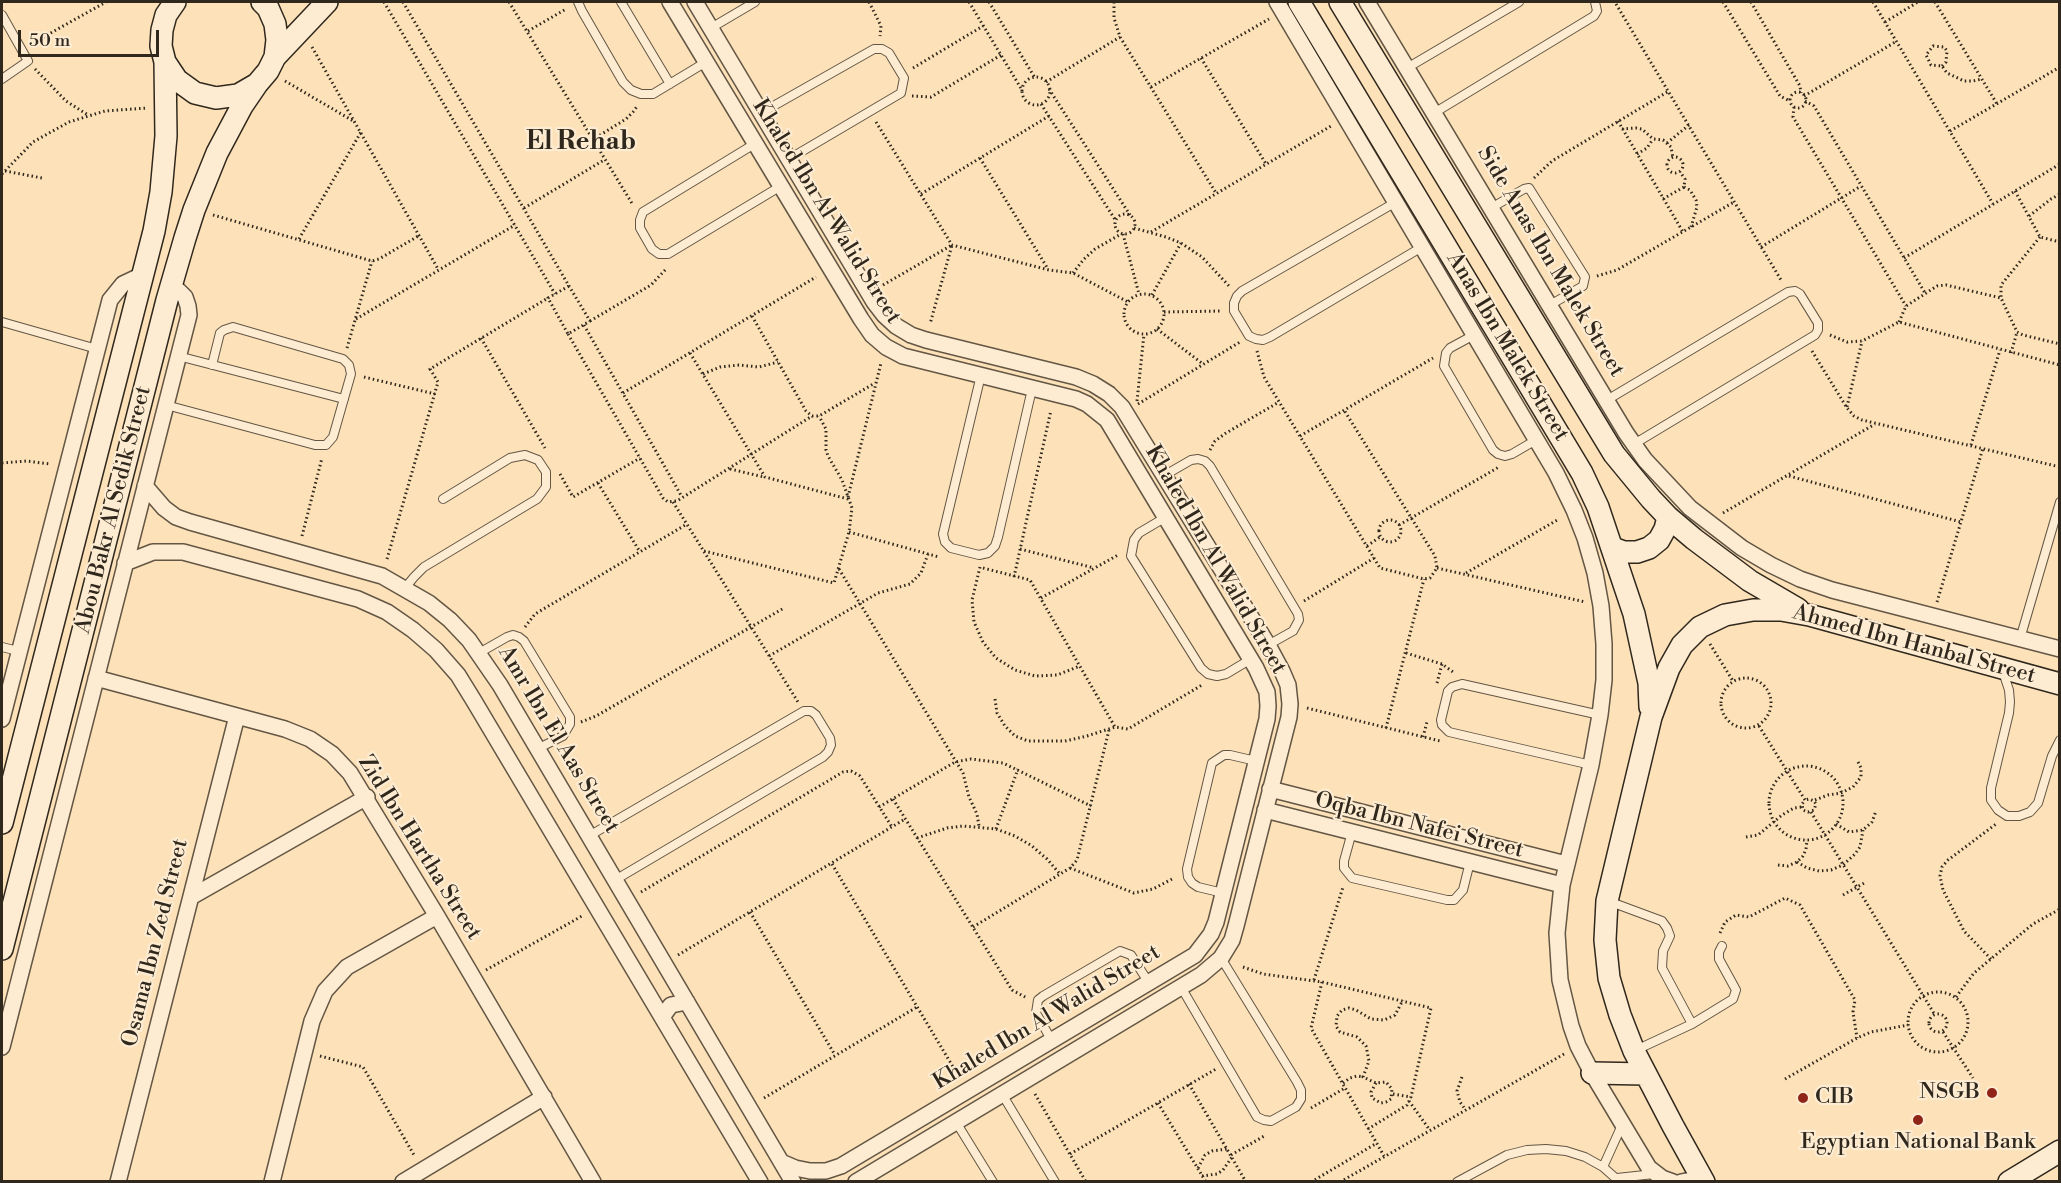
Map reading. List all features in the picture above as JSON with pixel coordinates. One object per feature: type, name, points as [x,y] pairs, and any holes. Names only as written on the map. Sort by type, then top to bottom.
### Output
[{"type":"street","name":"Abou Bakr Al Sedik Street","points":[[2,823],[154,231],[161,192],[166,108],[165,62],[161,46],[162,30],[154,2]]},
{"type":"street","points":[[162,30],[166,15],[175,2]]},
{"type":"street","points":[[165,62],[177,80],[195,93],[216,98],[238,95],[267,70],[277,40],[275,24],[268,8],[262,2]]},
{"type":"street","name":"Abou Bakr Al Sedik Street","points":[[2,949],[171,287],[194,210],[217,153],[242,106],[301,27],[327,2]]},
{"type":"street","name":"Khaled Ibn Al Walid Street","points":[[670,2],[872,335],[886,347],[903,356],[1087,404],[1107,420],[1263,680],[1268,706],[1223,893],[1211,934],[1204,945],[1189,959],[841,1166],[826,1171],[810,1171],[781,1162]]},
{"type":"street","name":"Khaled Ibn Al Walid Street","points":[[695,2],[884,315],[911,335],[926,340],[1076,377],[1093,384],[1131,408],[1165,475],[1268,645],[1288,685],[1290,704],[1270,789],[1236,926],[1224,955],[1212,968],[856,1182]]},
{"type":"street","name":"Anas Ibn Malek Street","points":[[1340,2],[1614,454],[1637,485],[1668,517],[1703,547],[1750,581],[1809,615]]},
{"type":"street","name":"Side Anas Ibn Malek Street","points":[[1367,2],[1634,444],[1666,485],[1711,526],[1771,565],[1800,579],[1932,617],[2060,649]]},
{"type":"street","points":[[1286,5],[1395,202],[1556,473],[1574,510],[1592,561],[1601,606],[1604,656],[1600,715],[1591,765],[1562,885],[1558,909],[1557,956],[1565,1003],[1578,1046],[1592,1073],[1655,1174],[1673,1182]]},
{"type":"street","name":"Anas Ibn Malek Street","points":[[1286,5],[1576,463],[1598,507],[1634,614],[1648,683],[1651,717]]},
{"type":"street","points":[[727,96],[745,85]]},
{"type":"street","points":[[2,719],[110,300],[115,291],[142,275]]},
{"type":"street","points":[[2,1047],[189,315],[185,297],[171,287]]},
{"type":"street","points":[[1032,388],[1039,368]]},
{"type":"street","name":"Amr Ibn El Aas Street","points":[[145,486],[159,503],[176,517],[382,576],[429,603],[450,620],[479,653],[793,1182]]},
{"type":"street","points":[[1613,548],[1624,552],[1637,552],[1649,548],[1659,540],[1668,517]]},
{"type":"street","points":[[125,563],[153,552],[183,552],[358,599],[387,612],[413,630],[436,651],[458,675],[760,1182]]},
{"type":"street","points":[[1195,566],[1213,555]]},
{"type":"street","name":"Ahmed Ibn Hanbal Street","points":[[1700,627],[1725,615],[1753,610],[1781,610],[1809,615],[2060,684]]},
{"type":"street","points":[[1681,1182],[1703,1180],[1634,1051],[1609,978],[1605,939],[1607,901],[1651,717],[1669,668],[1682,645],[1700,627]]},
{"type":"street","name":"Zid Ibn Hartha Street","points":[[96,678],[285,729],[310,739],[332,754],[350,773],[367,797],[593,1182]]},
{"type":"street","name":"Osama Ibn Zed Street","points":[[118,1182],[237,716]]},
{"type":"street","name":"Oqba Ibn Nafei Street","points":[[1270,789],[1566,864]]},
{"type":"street","points":[[191,897],[367,797]]},
{"type":"street","name":"Oqba Ibn Nafei Street","points":[[1265,810],[1562,885]]},
{"type":"street","points":[[272,1182],[317,1005],[325,991],[335,978],[354,963],[437,915]]},
{"type":"street","points":[[642,984],[650,985],[658,982],[664,977],[665,966]]},
{"type":"street","points":[[662,1017],[671,1005],[687,1002]]},
{"type":"street","points":[[1592,1073],[1646,1074]]},
{"type":"street","points":[[403,1182],[544,1097]]},
{"type":"street","points":[[2009,1182],[2060,1150]]},
{"type":"lane","points":[[578,2],[623,81],[631,90],[640,94],[653,94],[706,62]]},
{"type":"lane","points":[[621,2],[670,84]]},
{"type":"lane","points":[[711,28],[744,4],[755,2]]},
{"type":"lane","points":[[1407,68],[1519,2]]},
{"type":"lane","points":[[1434,113],[1594,16],[1597,11],[1595,2]]},
{"type":"lane","points":[[2,15],[28,61],[2,79]]},
{"type":"lane","points":[[761,113],[874,49],[882,49],[889,53],[902,75],[904,85],[901,93],[789,159]]},
{"type":"lane","points":[[756,143],[643,212],[640,228],[652,249],[659,254],[668,254],[781,186]]},
{"type":"lane","points":[[1491,208],[1529,188],[1585,277],[1583,286],[1550,306]]},
{"type":"lane","points":[[1395,202],[1242,291],[1234,303],[1234,311],[1252,338],[1263,340],[1422,247]]},
{"type":"lane","points":[[1607,400],[1788,292],[1795,291],[1800,294],[1818,323],[1815,335],[1634,444]]},
{"type":"lane","points":[[2,322],[97,349]]},
{"type":"lane","points":[[166,405],[315,445],[326,445],[333,437],[351,374],[349,365],[343,359],[232,327],[220,333],[212,365]]},
{"type":"lane","points":[[1474,335],[1450,348],[1446,353],[1444,366],[1493,450],[1505,456],[1536,440]]},
{"type":"lane","points":[[178,356],[344,399]]},
{"type":"lane","points":[[981,375],[943,534],[945,542],[951,548],[970,553],[980,555],[988,553],[995,546],[1032,388]]},
{"type":"lane","points":[[405,588],[424,567],[537,499],[546,487],[546,472],[538,460],[525,455],[510,459],[443,499]]},
{"type":"lane","points":[[1165,475],[1191,460],[1205,461],[1294,607],[1298,614],[1297,626],[1293,631],[1268,645]]},
{"type":"lane","points":[[2020,639],[2060,502]]},
{"type":"lane","points":[[1166,518],[1139,533],[1131,548],[1131,556],[1201,668],[1208,674],[1217,676],[1226,674],[1251,659]]},
{"type":"lane","points":[[479,653],[507,637],[519,637],[524,641],[570,717],[570,724],[563,736],[537,749]]},
{"type":"lane","points":[[2,647],[18,651]]},
{"type":"lane","points":[[2001,668],[2009,690],[2010,702],[1991,788],[1991,800],[1998,810],[2007,816],[2019,816],[2030,812],[2038,803],[2052,756],[2060,740]]},
{"type":"lane","points":[[1591,765],[1449,732],[1441,720],[1448,691],[1462,684],[1600,715]]},
{"type":"lane","points":[[589,836],[804,711],[811,711],[816,715],[830,738],[831,745],[823,757],[615,880]]},
{"type":"lane","points":[[1223,893],[1198,887],[1192,883],[1187,868],[1212,763],[1224,755],[1256,761]]},
{"type":"lane","points":[[1352,832],[1344,861],[1347,874],[1352,878],[1454,900],[1463,890],[1470,862]]},
{"type":"lane","points":[[1607,901],[1662,921],[1667,928],[1670,936],[1663,951],[1662,968],[1692,1024]]},
{"type":"lane","points":[[1634,1051],[1692,1024],[1730,1002],[1736,995],[1734,986],[1719,958],[1722,945]]},
{"type":"lane","points":[[1052,1041],[1036,1013],[1038,1000],[1120,951],[1131,955],[1149,983]]},
{"type":"lane","points":[[1181,987],[1257,1117],[1271,1121],[1296,1107],[1301,1100],[1301,1090],[1224,955]]},
{"type":"lane","points":[[1002,1094],[1055,1182]]},
{"type":"lane","points":[[956,1122],[993,1182]]},
{"type":"lane","points":[[1603,1167],[1623,1124]]},
{"type":"lane","points":[[1456,1182],[1507,1155],[1527,1150],[1546,1149],[1566,1151],[1585,1157],[1603,1167],[1618,1180],[1655,1174]]},
{"type":"path","points":[[21,49],[106,2]]},
{"type":"path","points":[[384,2],[555,294]]},
{"type":"path","points":[[403,2],[590,321]]},
{"type":"path","points":[[509,2],[630,203],[643,212]]},
{"type":"path","points":[[869,2],[881,26],[879,40],[874,49]]},
{"type":"path","points":[[969,2],[1028,103],[1041,104],[1049,95],[1049,90]]},
{"type":"path","points":[[989,2],[1035,78]]},
{"type":"path","points":[[1114,2],[1114,18],[1120,37],[1216,193]]},
{"type":"path","points":[[1723,2],[1780,96],[1794,106],[1793,117],[1906,306]]},
{"type":"path","points":[[1751,2],[1800,86],[1805,101],[1814,106],[1925,292]]},
{"type":"path","points":[[1873,2],[1993,204]]},
{"type":"path","points":[[1885,22],[1918,2]]},
{"type":"path","points":[[1935,2],[1997,104]]},
{"type":"path","points":[[1616,4],[1788,292]]},
{"type":"path","points":[[1151,87],[1286,5]]},
{"type":"path","points":[[527,32],[568,8]]},
{"type":"path","points":[[902,75],[983,26]]},
{"type":"path","points":[[301,27],[438,269]]},
{"type":"path","points":[[1046,82],[1120,37]]},
{"type":"path","points":[[1790,101],[1794,93],[1803,94],[1897,41]]},
{"type":"path","points":[[1942,66],[1946,62],[1947,51],[1944,47],[1933,46],[1926,55],[1931,65],[1942,66],[1955,78],[1964,81],[1982,79]]},
{"type":"path","points":[[901,93],[915,97],[931,97],[1000,55]]},
{"type":"path","points":[[1201,58],[1266,164]]},
{"type":"path","points":[[28,61],[66,101],[88,115]]},
{"type":"path","points":[[1950,131],[2058,68],[2060,73]]},
{"type":"path","points":[[267,70],[355,122]]},
{"type":"path","points":[[1022,90],[1029,79],[1035,78],[1046,82],[1135,221],[1130,233],[1122,234],[1095,249],[1083,259],[1073,273]]},
{"type":"path","points":[[1529,188],[1535,177],[1552,161],[1668,91]]},
{"type":"path","points":[[592,140],[633,112],[640,94]]},
{"type":"path","points":[[1794,106],[1802,106],[1805,101]]},
{"type":"path","points":[[1041,104],[1116,221],[1117,231],[1122,234],[1139,294]]},
{"type":"path","points":[[3,173],[33,142],[69,122],[88,115],[122,109],[166,108]]},
{"type":"path","points":[[870,111],[952,245],[1049,270],[1073,273],[1128,302]]},
{"type":"path","points":[[921,194],[1049,116]]},
{"type":"path","points":[[1151,232],[1346,117]]},
{"type":"path","points":[[1617,121],[1683,232]]},
{"type":"path","points":[[1667,142],[1689,126]]},
{"type":"path","points":[[1622,129],[1642,129],[1653,139],[1658,138],[1667,142],[1671,147],[1673,158]]},
{"type":"path","points":[[299,239],[361,132]]},
{"type":"path","points":[[1637,154],[1647,148],[1653,139]]},
{"type":"path","points":[[980,158],[1049,270]]},
{"type":"path","points":[[1673,158],[1667,163],[1667,167],[1672,172],[1680,172]]},
{"type":"path","points":[[1673,158],[1681,160],[1683,164],[1680,172]]},
{"type":"path","points":[[524,208],[604,160]]},
{"type":"path","points":[[1904,258],[2060,164]]},
{"type":"path","points":[[1680,172],[1685,179],[1684,187]]},
{"type":"path","points":[[3,173],[42,178]]},
{"type":"path","points":[[1761,247],[1861,186]]},
{"type":"path","points":[[1684,187],[1694,195],[1696,200],[1697,207],[1691,227]]},
{"type":"path","points":[[1664,199],[1684,187]]},
{"type":"path","points":[[2015,191],[2040,237],[2060,242]]},
{"type":"path","points":[[2029,216],[2060,194]]},
{"type":"path","points":[[1585,277],[1617,270],[1734,201]]},
{"type":"path","points":[[194,210],[372,261],[420,236]]},
{"type":"path","points":[[1116,221],[1125,214],[1130,215]]},
{"type":"path","points":[[356,319],[515,225]]},
{"type":"path","points":[[1134,228],[1181,243],[1202,257],[1237,296]]},
{"type":"path","points":[[2040,237],[2001,285],[1999,291],[2017,332],[2060,344]]},
{"type":"path","points":[[1152,295],[1181,243]]},
{"type":"path","points":[[869,293],[952,245]]},
{"type":"path","points":[[926,340],[952,245]]},
{"type":"path","points":[[568,334],[651,285],[667,268],[675,250]]},
{"type":"path","points":[[343,359],[372,261]]},
{"type":"path","points":[[622,393],[831,269]]},
{"type":"path","points":[[1818,330],[1847,342],[1862,341],[1899,322],[1906,306],[1937,286],[1946,285],[2001,298]]},
{"type":"path","points":[[382,576],[438,382],[430,369],[569,286]]},
{"type":"path","points":[[1139,294],[1152,295],[1158,299],[1164,312],[1163,321],[1151,333],[1135,332],[1128,327],[1124,318],[1124,309],[1128,302],[1139,294]]},
{"type":"path","points":[[548,298],[663,498],[668,502],[682,497],[812,416],[819,416],[876,383]]},
{"type":"path","points":[[1164,312],[1234,311]]},
{"type":"path","points":[[752,316],[806,411],[812,416]]},
{"type":"path","points":[[1899,322],[2060,365]]},
{"type":"path","points":[[584,325],[682,497]]},
{"type":"path","points":[[1158,328],[1203,364]]},
{"type":"path","points":[[2011,353],[2017,332]]},
{"type":"path","points":[[1131,408],[1144,334]]},
{"type":"path","points":[[481,338],[550,457]]},
{"type":"path","points":[[1131,408],[1203,364],[1252,338],[1260,366],[1279,402],[1380,568],[1424,579],[1430,578],[1437,568],[1435,556],[1344,410]]},
{"type":"path","points":[[1805,340],[1847,408],[1862,420],[2060,467]]},
{"type":"path","points":[[1847,408],[1862,341]]},
{"type":"path","points":[[848,499],[886,347]]},
{"type":"path","points":[[1299,436],[1450,348]]},
{"type":"path","points":[[1971,445],[2000,350]]},
{"type":"path","points":[[690,353],[765,477]]},
{"type":"path","points":[[703,374],[720,367],[739,365],[759,368],[778,362]]},
{"type":"path","points":[[351,374],[435,394]]},
{"type":"path","points":[[1014,577],[1055,394]]},
{"type":"path","points":[[1205,461],[1215,441],[1279,402]]},
{"type":"path","points":[[704,551],[834,583],[849,532],[852,508],[842,480],[828,456],[826,429],[819,416]]},
{"type":"path","points":[[1711,526],[1788,476],[1877,423]]},
{"type":"path","points":[[298,552],[326,445]]},
{"type":"path","points":[[1932,617],[1983,448]]},
{"type":"path","points":[[1399,525],[1497,468],[1512,454]]},
{"type":"path","points":[[556,467],[573,497],[640,458]]},
{"type":"path","points":[[2,463],[26,461],[67,465]]},
{"type":"path","points":[[728,469],[848,499]]},
{"type":"path","points":[[1788,476],[1961,522]]},
{"type":"path","points":[[598,483],[640,552]]},
{"type":"path","points":[[673,502],[804,711]]},
{"type":"path","points":[[1464,574],[1574,510]]},
{"type":"path","points":[[1392,520],[1399,525],[1401,533],[1396,540],[1387,542],[1380,537],[1378,529],[1383,521],[1392,520]]},
{"type":"path","points":[[519,637],[526,623],[535,614],[687,524]]},
{"type":"path","points":[[849,532],[949,559]]},
{"type":"path","points":[[1366,546],[1380,537]]},
{"type":"path","points":[[1041,598],[1131,548]]},
{"type":"path","points":[[1020,549],[1095,568]]},
{"type":"path","points":[[769,656],[885,590],[909,584],[921,573],[928,554]]},
{"type":"path","points":[[1294,607],[1374,558]]},
{"type":"path","points":[[1080,666],[1057,675],[1035,676],[1015,670],[996,658],[978,632],[972,611],[980,567],[1030,580],[1041,598],[1115,727]]},
{"type":"path","points":[[838,568],[963,773],[979,826]]},
{"type":"path","points":[[1437,568],[1601,606]]},
{"type":"path","points":[[1386,728],[1424,579]]},
{"type":"path","points":[[570,724],[596,716],[784,608]]},
{"type":"path","points":[[1700,627],[1732,681]]},
{"type":"path","points":[[1406,652],[1442,664],[1449,668],[1462,684]]},
{"type":"path","points":[[995,699],[998,713],[1005,726],[1015,735],[1028,741],[1065,741],[1115,727],[1128,729],[1217,676]]},
{"type":"path","points":[[1748,678],[1756,680],[1768,690],[1771,706],[1765,720],[1759,725],[1751,728],[1735,727],[1724,716],[1721,709],[1722,693],[1732,681],[1748,678]]},
{"type":"path","points":[[1759,725],[1805,800]]},
{"type":"path","points":[[973,927],[1070,868],[1077,860],[1109,730]]},
{"type":"path","points":[[879,807],[956,762],[988,760],[1018,769],[1091,806]]},
{"type":"path","points":[[1814,801],[1820,797],[1841,793],[1858,782],[1861,768],[1858,762]]},
{"type":"path","points":[[1804,766],[1822,770],[1836,781],[1841,793],[1843,807],[1836,825],[1825,835],[1806,840],[1788,836],[1774,823],[1770,814],[1770,795],[1773,786],[1787,772],[1804,766]]},
{"type":"path","points":[[996,829],[1018,769]]},
{"type":"path","points":[[627,901],[843,772],[850,771],[860,776],[892,827]]},
{"type":"path","points":[[893,799],[1012,990],[1022,997],[1038,1000]]},
{"type":"path","points":[[1805,800],[1814,801]]},
{"type":"path","points":[[1802,807],[1805,800]]},
{"type":"path","points":[[1811,812],[1816,807],[1814,801]]},
{"type":"path","points":[[1746,837],[1758,835],[1782,815],[1794,808],[1802,807]]},
{"type":"path","points":[[1802,807],[1805,811],[1811,812],[1935,1015]]},
{"type":"path","points":[[1836,825],[1849,832],[1863,830],[1872,822],[1876,811]]},
{"type":"path","points":[[1991,959],[1964,932],[1943,890],[1940,876],[1942,867],[1948,860],[2007,816]]},
{"type":"path","points":[[665,966],[905,819]]},
{"type":"path","points":[[917,838],[947,828],[979,826],[996,829],[1032,846],[1060,874]]},
{"type":"path","points":[[1797,862],[1819,871],[1831,870],[1843,865],[1860,847],[1863,830]]},
{"type":"path","points":[[1778,865],[1788,866],[1797,862],[1806,849],[1806,840]]},
{"type":"path","points":[[832,864],[967,1091]]},
{"type":"path","points":[[1070,868],[1134,893],[1153,889],[1171,881],[1187,868]]},
{"type":"path","points":[[1314,980],[1347,874]]},
{"type":"path","points":[[1844,895],[1866,882]]},
{"type":"path","points":[[1722,945],[1720,931],[1725,922],[1736,915],[1749,917],[1785,898],[1800,904],[1856,1000],[1853,1012],[1857,1038]]},
{"type":"path","points":[[473,977],[597,908]]},
{"type":"path","points":[[1956,997],[1974,973],[2033,924],[2060,909]]},
{"type":"path","points":[[750,912],[835,1055]]},
{"type":"path","points":[[1224,955],[1242,967],[1263,974],[1322,981],[1431,1008],[1409,1101],[1403,1109],[1368,1129]]},
{"type":"path","points":[[1322,981],[1311,1028],[1384,1156]]},
{"type":"path","points":[[1940,992],[1956,997],[1966,1008],[1969,1023],[1964,1038],[1954,1048],[1939,1052],[1924,1049],[1913,1039],[1908,1025],[1911,1008],[1923,996],[1940,992]]},
{"type":"path","points":[[1363,1077],[1369,1061],[1366,1046],[1357,1037],[1340,1032],[1336,1026],[1337,1016],[1342,1010],[1349,1008],[1371,1019],[1384,1020],[1395,1015],[1403,1000]]},
{"type":"path","points":[[748,1107],[917,1007]]},
{"type":"path","points":[[1939,1014],[1946,1019],[1948,1024],[1943,1032],[1938,1033],[1930,1028],[1931,1018],[1935,1015],[1939,1014]]},
{"type":"path","points":[[1785,1079],[1857,1038],[1871,1032],[1908,1025]]},
{"type":"path","points":[[1943,1032],[1973,1078]]},
{"type":"path","points":[[1340,1182],[1578,1046]]},
{"type":"path","points":[[305,1052],[363,1067],[423,1170]]},
{"type":"path","points":[[1070,1154],[1225,1063]]},
{"type":"path","points":[[1343,1083],[1357,1076],[1376,1083],[1386,1082],[1390,1084],[1393,1094],[1391,1099],[1381,1103],[1372,1098],[1371,1092],[1376,1083]]},
{"type":"path","points":[[1462,1077],[1457,1091],[1465,1109]]},
{"type":"path","points":[[1026,1080],[1086,1182]]},
{"type":"path","points":[[1189,1084],[1246,1182]]},
{"type":"path","points":[[1393,1094],[1411,1097]]},
{"type":"path","points":[[1409,1101],[1429,1130]]},
{"type":"path","points":[[1158,1103],[1206,1182]]},
{"type":"path","points":[[1311,1182],[1377,1143]]},
{"type":"path","points":[[1198,1168],[1205,1155],[1212,1151],[1227,1149]]},
{"type":"path","points":[[1202,1176],[1209,1176],[1223,1170],[1232,1157]]},
{"type":"place","name":"NSGB","points":[[1992,1093]]},
{"type":"place","name":"CIB","points":[[1803,1098]]},
{"type":"place","name":"Egyptian National Bank","points":[[1918,1120]]},
{"type":"district","name":"El Rehab","points":[[581,143]]}]
